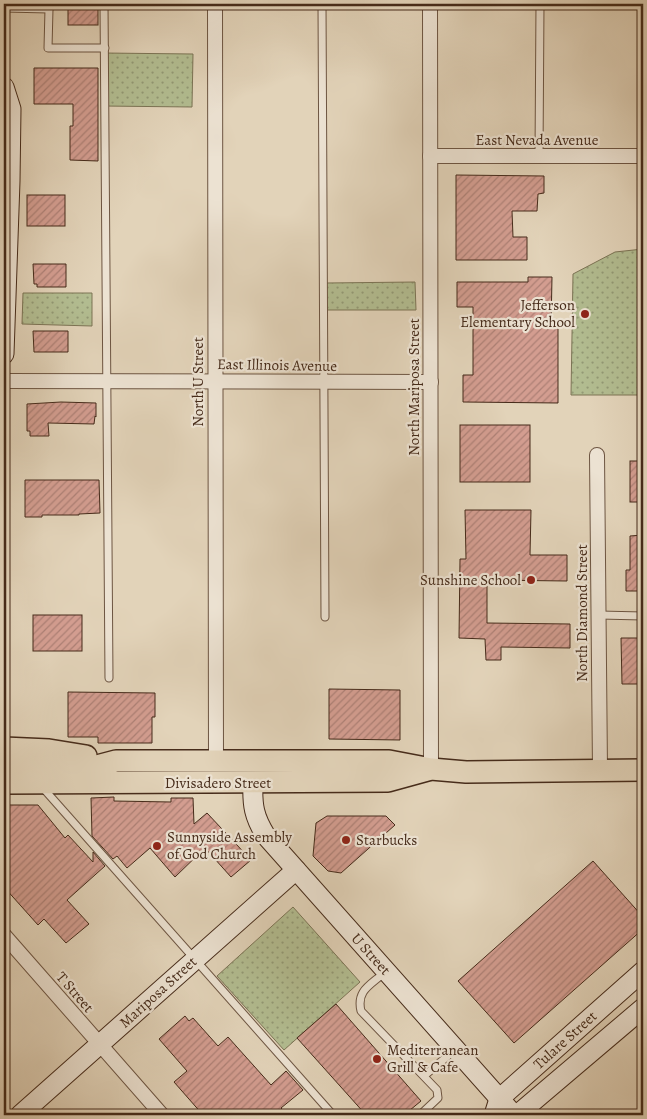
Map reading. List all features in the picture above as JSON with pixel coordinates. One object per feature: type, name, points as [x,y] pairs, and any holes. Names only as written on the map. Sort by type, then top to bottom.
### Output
[{"type":"main road","points":[[4,87],[11,109],[11,145],[4,354]]},
{"type":"main road","points":[[4,748],[49,750],[116,761]]},
{"type":"main road","name":"Divisadero Street","points":[[4,767],[97,766],[116,761],[388,761],[431,769],[466,772],[643,770]]},
{"type":"main road","points":[[95,784],[137,773],[201,771],[215,764],[216,761]]},
{"type":"main road","points":[[253,783],[259,774],[265,772],[318,772],[362,761]]},
{"type":"main road","name":"Divisadero Street","points":[[4,783],[388,782],[431,769]]},
{"type":"main road","name":"U Street","points":[[253,783],[254,812],[266,836],[456,1050],[497,1107],[516,1115]]},
{"type":"main road","name":"Mariposa Street","points":[[20,1115],[296,870]]},
{"type":"main road","name":"Tulare Street","points":[[497,1107],[643,971]]},
{"type":"main road","name":"Tulare Street","points":[[516,1115],[643,1008]]},
{"type":"street","name":"North U Street","points":[[215,4],[216,761]]},
{"type":"street","name":"North Mariposa Street","points":[[430,4],[431,769]]},
{"type":"street","name":"East Nevada Avenue","points":[[430,156],[643,156]]},
{"type":"street","name":"East Illinois Avenue","points":[[4,381],[430,382]]},
{"type":"street","name":"North Diamond Street","points":[[597,455],[600,770]]},
{"type":"street","name":"T Street","points":[[4,936],[162,1115]]},
{"type":"lane","points":[[104,4],[109,678]]},
{"type":"lane","points":[[322,4],[325,617]]},
{"type":"lane","points":[[539,156],[540,4]]},
{"type":"lane","points":[[4,8],[48,6],[48,48],[105,48]]},
{"type":"lane","points":[[599,615],[643,616]]},
{"type":"lane","points":[[40,783],[333,1115]]},
{"type":"lane","points":[[386,971],[362,992],[359,1000],[361,1011],[425,1075],[437,1090],[438,1098],[420,1115]]},
{"type":"lane","points":[[425,1075],[456,1050]]},
{"type":"green space","points":[[104,53],[193,54],[192,107],[103,106]]},
{"type":"green space","points":[[643,249],[643,395],[571,395],[573,274],[615,252]]},
{"type":"green space","points":[[415,282],[416,310],[326,310],[326,283]]},
{"type":"green space","points":[[23,293],[92,293],[92,326],[22,324]]},
{"type":"green space","points":[[293,907],[360,982],[284,1050],[217,976]]},
{"type":"building","points":[[68,4],[98,4],[98,25],[68,25]]},
{"type":"building","points":[[34,68],[98,68],[98,161],[70,160],[70,126],[73,126],[73,104],[34,104]]},
{"type":"building","points":[[456,175],[544,176],[544,193],[538,194],[537,211],[512,211],[513,237],[527,237],[527,260],[456,260]]},
{"type":"building","points":[[27,195],[65,195],[65,226],[27,226]]},
{"type":"building","points":[[33,264],[66,264],[66,287],[37,287],[37,284],[34,284]]},
{"type":"building","points":[[528,277],[552,277],[551,327],[558,327],[558,403],[463,402],[463,375],[473,375],[473,307],[457,307],[457,282],[528,282]]},
{"type":"building","points":[[33,331],[68,331],[68,352],[34,352]]},
{"type":"building","points":[[61,402],[96,403],[94,424],[48,423],[49,436],[30,436],[30,431],[27,431],[27,404]]},
{"type":"building","points":[[460,425],[530,425],[530,482],[460,482]]},
{"type":"building","points":[[630,461],[643,461],[643,502],[630,502]]},
{"type":"building","points":[[25,480],[99,480],[100,513],[25,517]]},
{"type":"building","points":[[465,510],[531,510],[530,555],[567,555],[567,581],[487,580],[487,623],[570,624],[570,648],[501,647],[501,660],[486,660],[485,639],[459,638],[460,559],[466,559]]},
{"type":"building","points":[[643,535],[643,591],[626,591],[626,570],[630,570],[630,536]]},
{"type":"building","points":[[33,615],[82,615],[82,651],[33,651]]},
{"type":"building","points":[[621,638],[643,638],[643,684],[622,684]]},
{"type":"building","points":[[329,689],[400,690],[400,740],[329,739]]},
{"type":"building","points":[[68,692],[155,693],[155,717],[152,717],[152,743],[98,743],[98,737],[68,737]]},
{"type":"building","points":[[114,797],[114,801],[171,802],[171,798],[193,798],[194,824],[207,813],[251,860],[231,877],[205,848],[175,877],[150,848],[127,868],[117,856],[113,859],[92,836],[91,798]]},
{"type":"building","points":[[4,805],[38,805],[65,838],[68,835],[93,862],[93,852],[105,866],[67,900],[89,924],[66,943],[44,919],[38,925],[4,887]]},
{"type":"building","name":"Starbucks","points":[[327,816],[386,816],[395,825],[341,873],[328,871],[313,856],[316,823]]},
{"type":"building","points":[[593,861],[643,917],[643,929],[514,1043],[458,981]]},
{"type":"building","points":[[336,1004],[421,1101],[404,1115],[366,1115],[297,1038]]},
{"type":"building","points":[[185,1016],[189,1021],[193,1018],[218,1046],[228,1037],[271,1085],[286,1071],[303,1090],[281,1108],[288,1115],[203,1115],[174,1082],[187,1071],[159,1039]]},
{"type":"place","name":"Jefferson Elementary School","points":[[585,314]]},
{"type":"place","name":"Sunshine School","points":[[531,580]]},
{"type":"place","name":"Starbucks","points":[[346,840]]},
{"type":"place","name":"Sunnyside Assembly of God Church","points":[[157,846]]},
{"type":"place","name":"Mediterranean Grill & Cafe","points":[[377,1059]]}]
